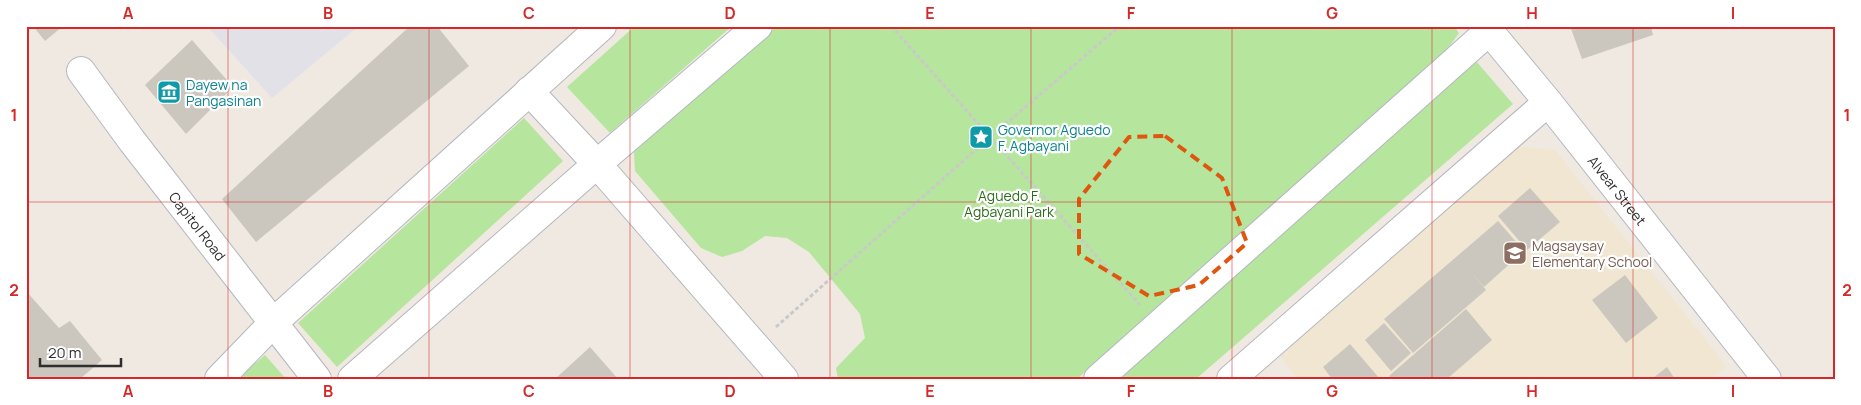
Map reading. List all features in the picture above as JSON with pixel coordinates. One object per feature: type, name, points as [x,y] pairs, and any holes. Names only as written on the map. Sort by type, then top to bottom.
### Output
[{"type":"street","points":[[219,379],[274,322],[602,26]]},
{"type":"street","points":[[352,379],[758,26]]},
{"type":"street","points":[[1098,379],[1488,28]]},
{"type":"street","name":"Alvear Street","points":[[1488,28],[1766,379]]},
{"type":"street","name":"Capitol Road","points":[[80,71],[317,379]]},
{"type":"street","points":[[529,92],[597,164],[784,379]]},
{"type":"street","points":[[1231,379],[1548,102]]},
{"type":"path","points":[[890,26],[1159,326]]},
{"type":"path","points":[[754,346],[989,138],[1120,26]]},
{"type":"highlighted area","points":[[1165,136],[1222,178],[1247,243],[1199,285],[1149,296],[1079,254],[1079,199],[1129,137]]},
{"type":"shaded area","points":[[207,26],[359,26],[272,98]]},
{"type":"shaded area","name":"Magsaysay Elementary School","points":[[1512,146],[1555,150],[1727,367],[1711,379],[1298,379],[1280,356]]},
{"type":"green space","points":[[635,26],[732,26],[610,133],[567,87]]},
{"type":"green space","name":"Aguedo F. Agbayani Park","points":[[777,26],[1454,26],[1459,33],[1448,48],[1077,379],[838,379],[836,368],[865,338],[860,314],[809,252],[787,238],[765,236],[742,251],[722,257],[701,248],[635,171],[634,152]]},
{"type":"green space","points":[[1476,61],[1513,104],[1196,379],[1111,379]]},
{"type":"green space","points":[[524,118],[563,161],[337,367],[298,323]]},
{"type":"green space","points":[[265,355],[286,379],[237,379]]},
{"type":"building","points":[[33,26],[63,26],[45,41]]},
{"type":"building","points":[[410,26],[437,26],[469,66],[256,242],[222,199]]},
{"type":"building","points":[[1570,26],[1651,26],[1653,35],[1582,59]]},
{"type":"building","name":"Dayew na Pangasinan","points":[[192,40],[233,87],[186,134],[145,85]]},
{"type":"building","points":[[1530,188],[1560,222],[1527,250],[1498,216]]},
{"type":"building","points":[[1498,221],[1524,251],[1484,287],[1471,272],[1486,290],[1413,353],[1384,319]]},
{"type":"building","points":[[1625,275],[1658,318],[1626,343],[1592,300]]},
{"type":"building","points":[[26,291],[59,328],[70,321],[102,360],[80,379],[26,379]]},
{"type":"building","points":[[1466,309],[1492,340],[1447,379],[1391,379],[1389,376]]},
{"type":"building","points":[[1384,323],[1411,353],[1391,371],[1365,340]]},
{"type":"building","points":[[1350,344],[1380,379],[1332,379],[1323,367]]},
{"type":"building","points":[[590,347],[618,379],[555,379]]},
{"type":"building","points":[[1667,367],[1675,379],[1652,379]]},
{"type":"place","name":"Dayew na Pangasinan","points":[[169,92]]},
{"type":"place","name":"Governor Aguedo F. Agbayani","points":[[981,137]]},
{"type":"place","name":"Magsaysay Elementary School","points":[[1515,253]]}]
